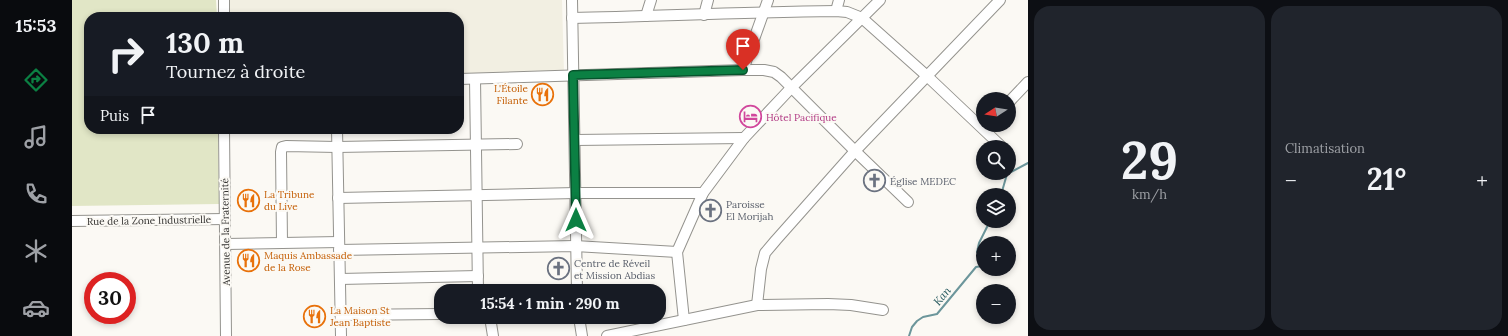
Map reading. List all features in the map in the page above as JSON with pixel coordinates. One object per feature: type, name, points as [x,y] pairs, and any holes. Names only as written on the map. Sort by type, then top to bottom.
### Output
[{"type":"street","points":[[224,0],[224,12]]},
{"type":"street","points":[[572,0],[577,284]]},
{"type":"street","points":[[646,16],[651,0]]},
{"type":"street","points":[[704,15],[708,0]]},
{"type":"street","points":[[743,70],[765,12],[768,0]]},
{"type":"street","points":[[836,11],[840,0]]},
{"type":"street","points":[[684,320],[677,252],[703,193],[744,138],[792,87],[880,0]]},
{"type":"street","points":[[757,305],[761,269],[765,253],[855,151],[1000,0]]},
{"type":"street","points":[[572,18],[765,12],[848,12],[862,18],[976,119]]},
{"type":"street","points":[[464,79],[743,70],[764,70],[774,72],[792,87],[908,202]]},
{"type":"street","points":[[475,79],[478,284]]},
{"type":"street","points":[[1016,95],[1028,82]]},
{"type":"street","points":[[989,132],[996,140]]},
{"type":"street","name":"Avenue de la Fraternité","points":[[224,134],[226,336]]},
{"type":"street","points":[[337,134],[341,336]]},
{"type":"street","points":[[575,140],[744,138]]},
{"type":"street","points":[[282,243],[281,152],[282,148],[286,146],[337,147],[517,144]]},
{"type":"street","points":[[338,198],[576,193],[703,193]]},
{"type":"street","name":"Rue de la Zone Industrielle","points":[[72,221],[225,220]]},
{"type":"street","points":[[226,244],[282,243],[339,246],[478,248],[576,246],[677,252]]},
{"type":"street","points":[[340,279],[478,276]]},
{"type":"street","points":[[607,336],[757,305],[828,304],[851,305],[883,310]]},
{"type":"street","points":[[341,316],[434,314]]},
{"type":"street","points":[[491,324],[494,336]]},
{"type":"street","points":[[580,324],[582,336]]},
{"type":"shaded area","points":[[228,0],[562,0],[564,74],[464,77],[464,12],[229,12]]},
{"type":"green space","points":[[72,0],[216,0],[217,12],[84,12],[84,134],[218,134],[219,204],[72,206]]},
{"type":"waterway","name":"Kan","points":[[1016,169],[1028,163]]},
{"type":"waterway","name":"Kan","points":[[1003,188],[1005,180]]},
{"type":"waterway","name":"Kan","points":[[982,236],[986,228]]},
{"type":"waterway","name":"Kan","points":[[909,336],[912,327],[917,321],[923,317],[937,314],[976,267]]},
{"type":"place","name":"L'Étoile Filante","points":[[543,94]]},
{"type":"place","name":"Hôtel Pacifique","points":[[750,117]]},
{"type":"place","name":"Église MEDEC","points":[[875,181]]},
{"type":"place","name":"La Tribune du Live","points":[[248,200]]},
{"type":"place","name":"Paroisse El Morijah","points":[[711,210]]},
{"type":"place","name":"Maquis Ambassade de la Rose","points":[[249,261]]},
{"type":"place","name":"Centre de Réveil et Mission Abdias","points":[[558,269]]},
{"type":"place","name":"La Maison St Jean Baptiste","points":[[315,316]]},
{"type":"route","points":[[576,220],[573,75],[743,70]]}]
